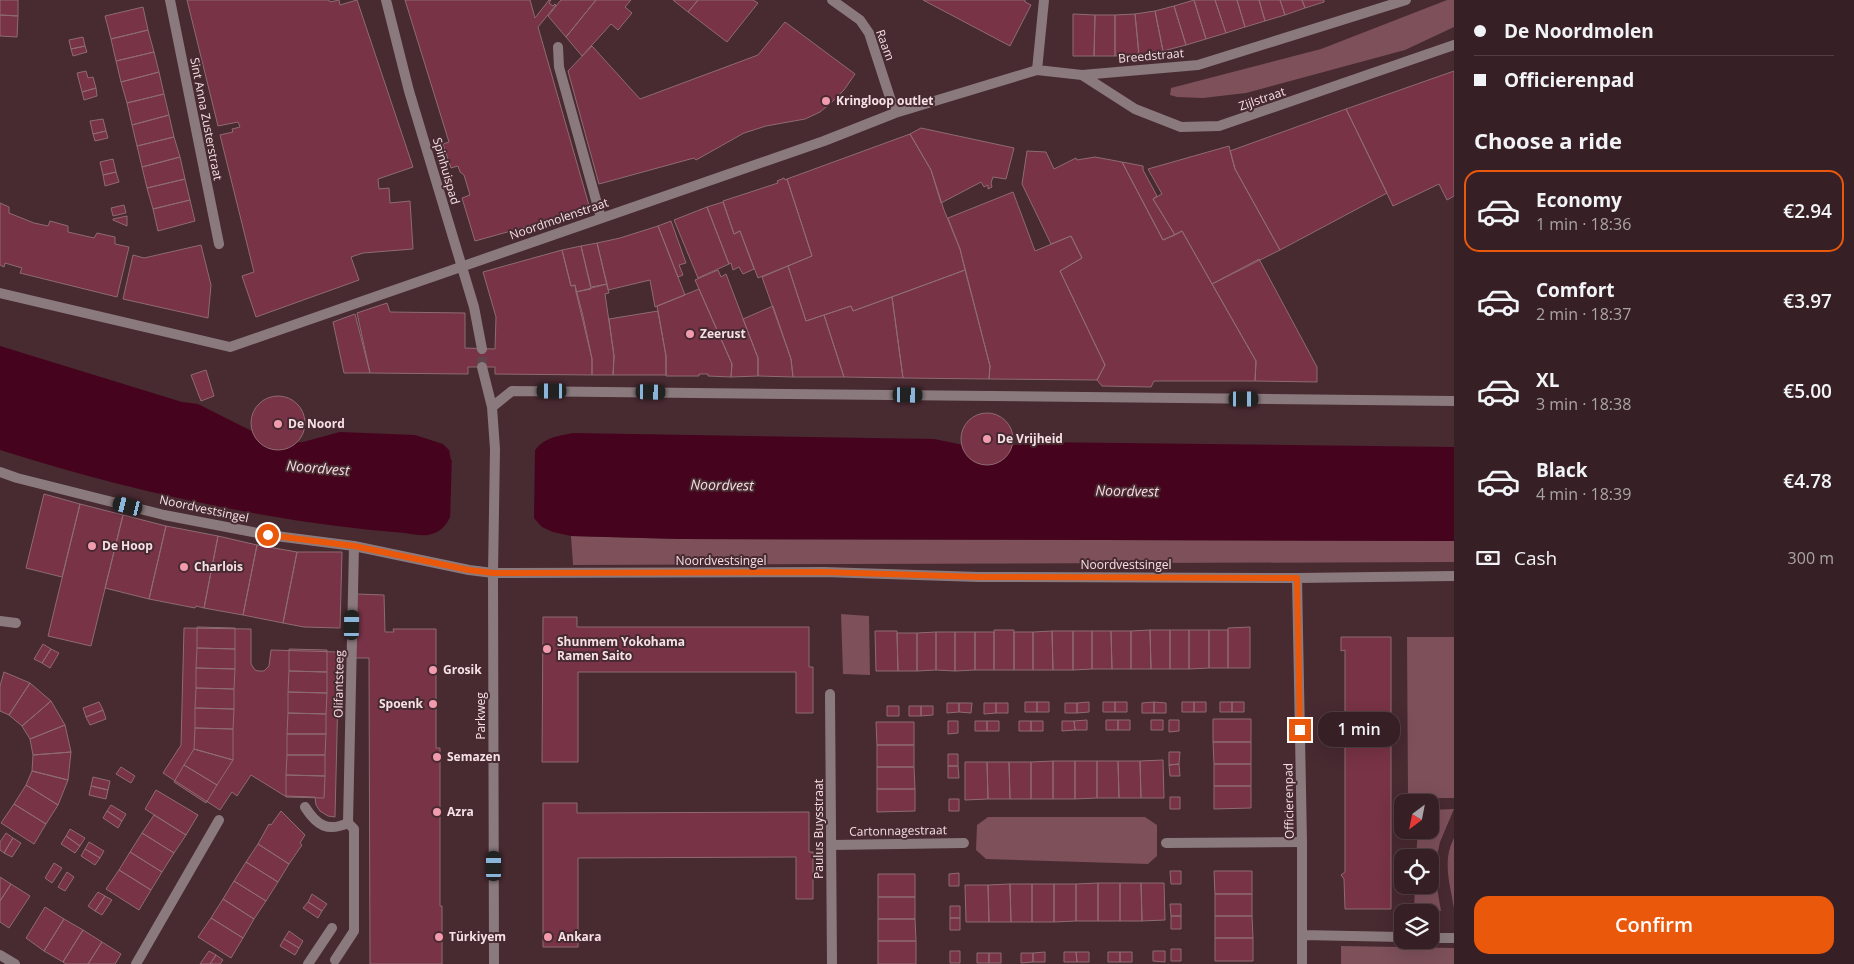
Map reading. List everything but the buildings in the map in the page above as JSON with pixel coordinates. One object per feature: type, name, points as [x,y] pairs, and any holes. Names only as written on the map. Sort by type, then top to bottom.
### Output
[{"type":"street","name":"Sint Anna Zusterstraat","points":[[170,0],[218,244]]},
{"type":"street","name":"Spinhuispad","points":[[386,0],[409,92],[460,266],[474,307],[482,349]]},
{"type":"street","name":"Raam","points":[[832,0],[860,20],[869,33],[895,113]]},
{"type":"street","points":[[1037,70],[1044,0]]},
{"type":"street","name":"Breedstraat","points":[[895,113],[1037,70],[1082,74],[1198,65],[1406,0]]},
{"type":"street","name":"Zijlstraat","points":[[1082,74],[1135,109],[1182,127],[1219,126],[1454,45]]},
{"type":"street","points":[[558,47],[559,67],[601,218]]},
{"type":"street","name":"Noordmolenstraat","points":[[0,293],[230,347],[824,141],[895,113]]},
{"type":"street","points":[[482,367],[492,407],[512,391],[1454,401]]},
{"type":"street","name":"Parkweg","points":[[492,407],[495,449],[493,526],[494,964]]},
{"type":"street","name":"Noordvestsingel","points":[[0,472],[164,515],[268,535],[354,546],[469,570],[493,573],[824,572],[979,577],[1297,578],[1454,576]]},
{"type":"street","name":"Olifantsteeg","points":[[335,960],[354,931],[354,830],[348,822],[354,546]]},
{"type":"street","name":"Officierenpad","points":[[1297,578],[1302,842],[1302,964]]},
{"type":"street","points":[[0,621],[16,623]]},
{"type":"street","name":"Paulus Buysstraat","points":[[830,694],[832,964]]},
{"type":"street","points":[[305,807],[311,816],[323,826],[336,828],[348,822]]},
{"type":"street","points":[[136,964],[219,820]]},
{"type":"street","points":[[1166,842],[1302,842]]},
{"type":"street","name":"Cartonnagestraat","points":[[832,845],[964,843]]},
{"type":"street","points":[[308,964],[332,928]]},
{"type":"street","points":[[1302,935],[1394,937]]},
{"type":"street","points":[[1439,938],[1454,938]]},
{"type":"street","points":[[0,954],[15,964]]},
{"type":"shaded area","points":[[1447,0],[1454,0],[1454,27],[1405,50],[1246,93],[1203,98],[1170,95],[1171,88],[1321,49]]},
{"type":"shaded area","points":[[571,536],[680,539],[1454,541],[1454,562],[573,565]]},
{"type":"shaded area","points":[[841,614],[869,616],[870,675],[843,674]]},
{"type":"shaded area","points":[[1407,637],[1454,637],[1454,798],[1439,798],[1439,794],[1408,794]]},
{"type":"shaded area","points":[[1454,809],[1438,849],[1417,849],[1417,839],[1439,839],[1439,810]]},
{"type":"shaded area","points":[[988,817],[1145,817],[1157,825],[1157,856],[1148,864],[986,859],[976,850],[977,825]]},
{"type":"shaded area","points":[[1454,838],[1454,908],[1449,881],[1448,855]]},
{"type":"shaded area","points":[[1415,894],[1438,894],[1441,911],[1439,911],[1439,904],[1414,904]]},
{"type":"shaded area","points":[[1341,946],[1394,947],[1394,949],[1454,948],[1454,964],[1341,964]]},
{"type":"water","name":"Noordvest","points":[[0,346],[182,402],[198,404],[277,444],[303,442],[340,432],[415,435],[443,444],[449,450],[451,460],[531,457],[539,446],[548,439],[573,433],[934,439],[988,450],[1032,442],[1454,447],[1454,541],[680,539],[571,536],[553,532],[542,527],[533,517],[530,510],[452,510],[444,526],[433,534],[425,535],[337,526],[251,513],[167,496],[83,475],[0,450]]},
{"type":"pier","points":[[532,450],[535,450],[534,521],[529,513],[454,512],[450,523],[452,451],[453,457],[530,454]]},
{"type":"tunnel","points":[[482,349],[482,367]]},
{"type":"place","name":"Kringloop outlet","points":[[826,101]]},
{"type":"place","name":"Zeerust","points":[[690,334]]},
{"type":"place","name":"De Noord","points":[[278,424]]},
{"type":"place","name":"De Vrijheid","points":[[987,439]]},
{"type":"place","name":"De Hoop","points":[[92,546]]},
{"type":"place","name":"Charlois","points":[[184,567]]},
{"type":"place","name":"Shunmem Yokohama Ramen Saito","points":[[547,649]]},
{"type":"place","name":"Grosik","points":[[433,670]]},
{"type":"place","name":"Spoenk","points":[[433,704]]},
{"type":"place","name":"Semazen","points":[[437,757]]},
{"type":"place","name":"Azra","points":[[437,812]]},
{"type":"place","name":"Türkiyem","points":[[439,937]]},
{"type":"place","name":"Ankara","points":[[548,937]]},
{"type":"route","points":[[268,535],[354,546],[469,570],[493,573],[824,572],[979,577],[1297,578],[1300,730]]}]
